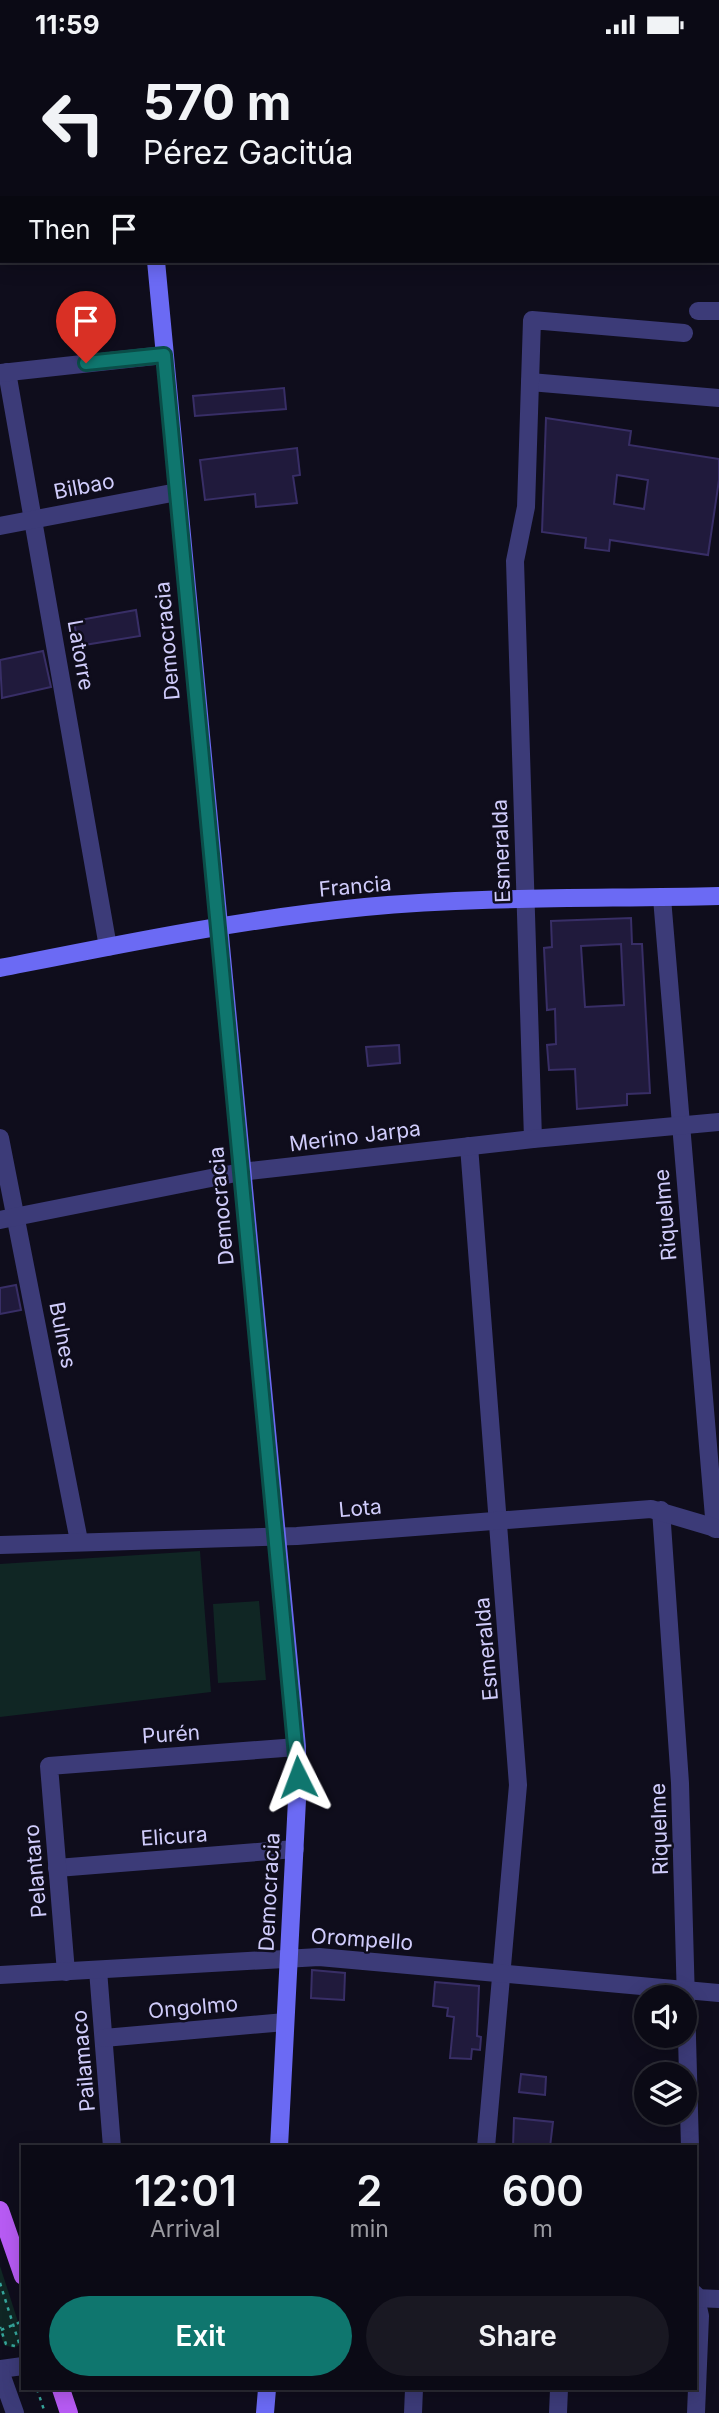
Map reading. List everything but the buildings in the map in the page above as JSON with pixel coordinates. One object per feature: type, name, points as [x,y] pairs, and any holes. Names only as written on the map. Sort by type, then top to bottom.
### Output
[{"type":"main road","points":[[0,2210],[21,2270]]},
{"type":"main road","points":[[61,2390],[69,2413]]},
{"type":"street","name":"Democracia","points":[[156,263],[216,926],[297,1747],[295,1849],[279,2145]]},
{"type":"street","points":[[698,311],[719,311]]},
{"type":"street","name":"Esmeralda","points":[[533,1139],[515,561],[526,507],[532,320],[684,333]]},
{"type":"street","points":[[4,372],[164,355]]},
{"type":"street","name":"Latorre","points":[[4,372],[34,519],[108,947]]},
{"type":"street","points":[[530,382],[719,398]]},
{"type":"street","name":"Bilbao","points":[[0,526],[177,492]]},
{"type":"street","name":"Francia","points":[[0,968],[216,926],[365,907],[525,899],[719,896]]},
{"type":"street","name":"Riquelme","points":[[662,898],[717,1529]]},
{"type":"street","name":"Merino Jarpa","points":[[8,1219],[241,1172],[533,1139],[719,1122]]},
{"type":"street","name":"Bulnes","points":[[0,1138],[8,1219],[79,1541]]},
{"type":"street","name":"Esmeralda","points":[[469,1146],[518,1785],[486,2145]]},
{"type":"street","name":"Riquelme","points":[[661,1510],[680,1772],[688,1985]]},
{"type":"street","name":"Lota","points":[[0,1545],[275,1535],[661,1510],[717,1529]]},
{"type":"street","name":"Purén","points":[[49,1766],[297,1747]]},
{"type":"street","name":"Pelantaro","points":[[49,1766],[65,1972]]},
{"type":"street","name":"Elicura","points":[[57,1868],[295,1849]]},
{"type":"street","name":"Orompello","points":[[0,1975],[319,1957],[634,1986]]},
{"type":"street","name":"Pailamaco","points":[[97,1970],[112,2145]]},
{"type":"street","name":"Orompello","points":[[697,1992],[719,1993]]},
{"type":"street","name":"Ongolmo","points":[[104,2038],[285,2022]]},
{"type":"street","name":"Riquelme","points":[[689,2048],[690,2145]]},
{"type":"street","points":[[697,2297],[719,2299]]},
{"type":"street","points":[[697,2305],[700,2316],[697,2389]]},
{"type":"street","points":[[15,2413],[0,2370],[21,2367]]},
{"type":"street","points":[[265,2413],[267,2390]]},
{"type":"street","points":[[413,2413],[414,2390]]},
{"type":"street","points":[[558,2413],[559,2390]]},
{"type":"street","points":[[696,2413],[697,2390]]},
{"type":"path","points":[[0,2283],[13,2322],[19,2340],[15,2346],[6,2344],[1,2328],[13,2322],[21,2321]]},
{"type":"path","points":[[37,2390],[45,2413]]},
{"type":"green space","points":[[200,1551],[211,1692],[0,1717],[0,1564]]},
{"type":"green space","points":[[259,1601],[266,1680],[218,1683],[213,1604]]},
{"type":"green space","points":[[0,2266],[21,2331],[21,2344],[14,2348],[4,2345],[0,2333]]},
{"type":"route","points":[[86,363],[164,355],[298,1777]]}]
